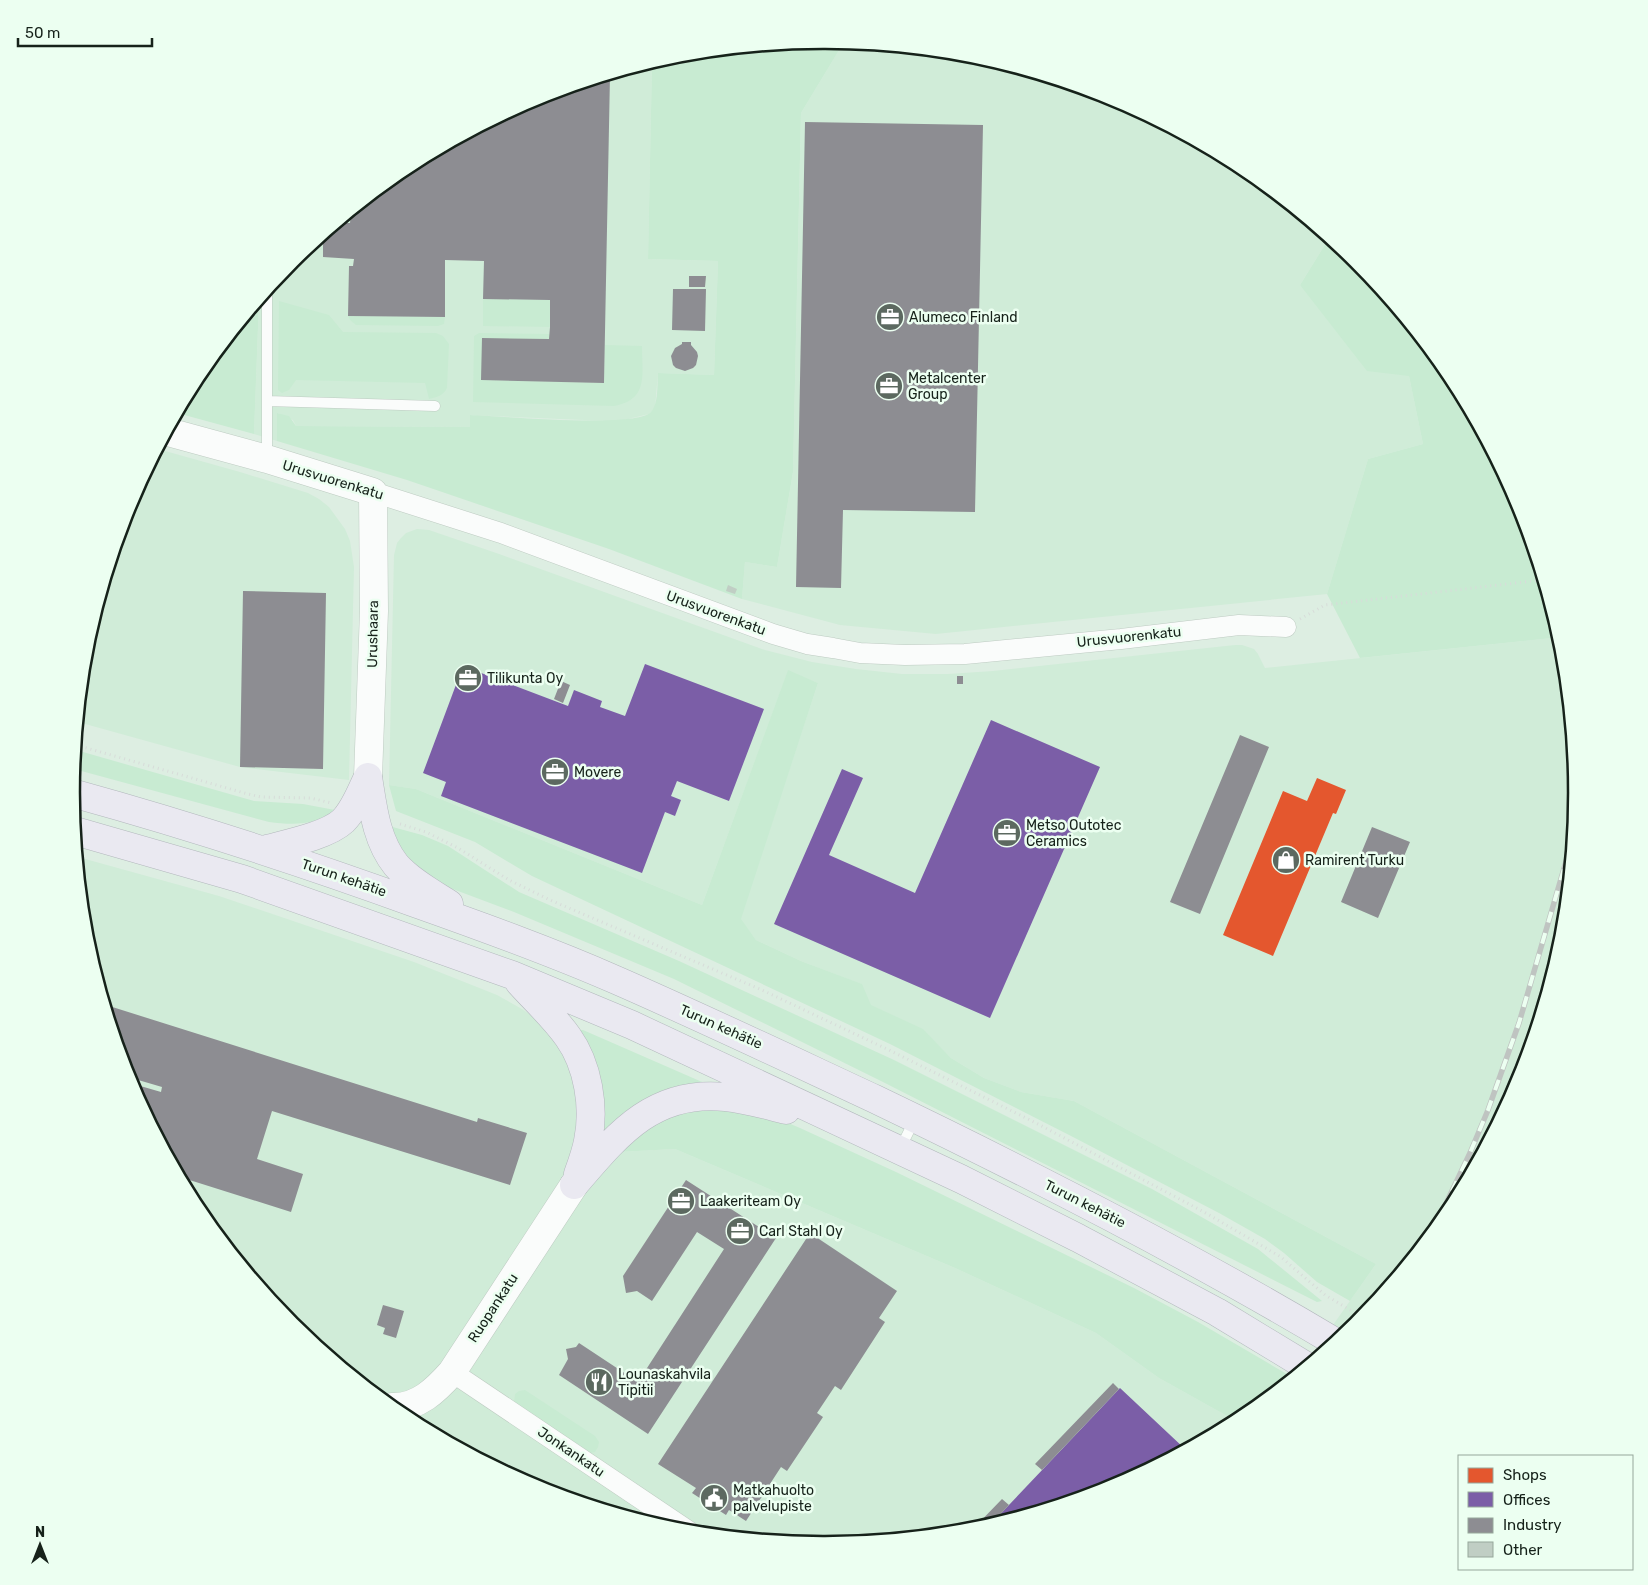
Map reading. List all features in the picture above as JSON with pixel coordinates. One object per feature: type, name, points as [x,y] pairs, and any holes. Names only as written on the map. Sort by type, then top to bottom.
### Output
[{"type":"highway","points":[[264,850],[323,833],[342,822],[350,813],[368,777]]},
{"type":"highway","points":[[368,777],[377,828],[384,846],[397,866],[413,880],[484,927]]},
{"type":"highway","name":"Turun kehätie","points":[[80,795],[312,866],[484,927],[614,979],[751,1040],[1082,1202],[1216,1273],[1326,1336]]},
{"type":"highway","points":[[82,833],[242,879],[512,975],[632,1025],[961,1179],[1217,1312],[1301,1363]]},
{"type":"highway","points":[[512,975],[568,1036],[584,1069],[589,1099],[590,1128],[588,1143],[574,1185]]},
{"type":"highway","points":[[574,1185],[619,1134],[635,1121],[665,1104],[685,1099],[715,1097],[748,1100],[844,1124]]},
{"type":"street","name":"Urusvuorenkatu","points":[[173,433],[266,459],[501,533],[773,634],[808,644],[860,652],[905,655],[965,654],[1239,625],[1286,626]]},
{"type":"street","name":"Urushaara","points":[[368,777],[374,611],[372,492]]},
{"type":"street","name":"Ruopankatu","points":[[404,1406],[419,1401],[437,1388],[452,1372],[574,1185]]},
{"type":"street","name":"Jonkankatu","points":[[452,1372],[673,1521]]},
{"type":"lane","points":[[266,459],[268,299]]},
{"type":"lane","points":[[268,401],[435,406]]},
{"type":"lane","points":[[900,1150],[915,1119]]},
{"type":"path","points":[[1286,626],[1325,605],[1536,581]]},
{"type":"path","points":[[82,748],[261,797],[311,798],[332,804]]},
{"type":"path","points":[[400,824],[426,832],[458,848],[509,880],[550,900],[762,990],[1036,1123],[1204,1212],[1281,1257],[1325,1295],[1354,1313]]},
{"type":"shaded area","points":[[840,49],[873,50],[921,55],[969,63],[1063,88],[1109,105],[1153,125],[1196,148],[1237,174],[1277,202],[1314,233],[1325,244],[1300,285],[1409,376],[1423,444],[1368,459],[1327,594],[936,634],[840,625],[742,599],[745,562],[777,567],[793,472],[801,113]]},
{"type":"shaded area","points":[[840,49],[801,113],[793,472],[777,567],[745,562],[742,599],[609,549],[407,480],[277,441],[277,413],[289,416],[296,426],[470,427],[470,415],[536,419],[618,420],[650,413],[656,400],[658,373],[714,375],[718,261],[648,259],[652,69],[727,55],[775,50]]},
{"type":"shaded area","points":[[652,69],[648,259],[718,261],[714,375],[658,373],[655,408],[649,414],[624,420],[607,421],[470,415],[470,427],[296,426],[293,420],[278,413],[277,441],[254,434],[259,310],[298,267],[334,233],[371,202],[411,174],[452,148],[495,125],[539,105],[585,88]]},
{"type":"shaded area","points":[[1325,244],[1383,302],[1442,379],[1468,421],[1491,464],[1511,508],[1528,553],[1551,638],[1360,658],[1327,594],[1368,459],[1423,444],[1409,376],[1367,371],[1300,285]]},
{"type":"shaded area","points":[[483,299],[550,300],[550,327],[483,326]]},
{"type":"shaded area","points":[[279,301],[329,315],[343,332],[436,333],[443,336],[449,344],[447,388],[442,394],[429,399],[425,383],[296,380],[289,390],[282,393],[278,390]]},
{"type":"shaded area","points":[[259,310],[254,434],[184,415],[206,379]]},
{"type":"shaded area","points":[[348,316],[445,317],[444,324],[438,326],[356,325]]},
{"type":"shaded area","points":[[479,333],[550,334],[549,339],[482,380],[604,383],[605,345],[642,346],[641,384],[633,398],[625,403],[614,406],[473,402],[474,336]]},
{"type":"shaded area","points":[[164,451],[308,493],[329,507],[345,529],[350,541],[354,567],[349,780],[240,767],[84,724],[95,647],[106,600],[120,553],[137,508]]},
{"type":"shaded area","points":[[417,529],[429,530],[765,650],[812,662],[902,674],[948,674],[993,671],[1235,645],[1254,649],[1265,668],[1551,638],[1561,695],[1568,792],[1561,890],[1553,938],[1528,1032],[1511,1077],[1491,1121],[1468,1164],[1442,1206],[1383,1283],[1314,1352],[1376,1264],[1074,1101],[1021,1092],[984,1078],[951,1058],[923,1030],[870,1005],[861,984],[801,961],[756,940],[740,919],[818,683],[788,671],[702,905],[416,789],[389,785],[394,555],[397,543],[406,533]]},
{"type":"shaded area","points":[[788,670],[818,683],[741,919],[756,940],[801,961],[862,984],[871,1005],[923,1029],[951,1058],[984,1078],[1021,1092],[1074,1101],[1376,1264],[1350,1301],[1317,1282],[1265,1239],[1073,1137],[890,1044],[532,876],[475,842],[396,811],[389,785],[416,789],[702,905]]},
{"type":"shaded area","points":[[82,752],[254,801],[303,804],[335,810],[312,822],[287,824],[269,822],[81,771]]},
{"type":"shaded area","points":[[389,826],[422,835],[448,846],[519,892],[679,961],[894,1060],[1152,1189],[1258,1249],[1322,1301],[1317,1302],[883,1082],[674,979],[514,912],[426,879],[405,858]]},
{"type":"shaded area","points":[[84,859],[219,896],[414,962],[497,995],[522,1009],[555,1035],[619,1152],[675,1149],[955,1268],[1096,1333],[1159,1378],[1228,1417],[1196,1437],[1153,1460],[1109,1480],[1063,1497],[969,1522],[921,1530],[873,1535],[824,1536],[775,1535],[727,1530],[679,1522],[585,1497],[539,1480],[495,1460],[452,1437],[411,1411],[371,1383],[334,1352],[265,1283],[206,1206],[180,1164],[157,1121],[137,1077],[120,1032],[95,938]]},
{"type":"shaded area","points":[[580,1030],[583,1030],[709,1085],[598,1140]]},
{"type":"shaded area","points":[[695,1107],[774,1117],[896,1172],[1134,1288],[1198,1322],[1287,1374],[1228,1417],[1159,1378],[1096,1333],[955,1268],[675,1149],[619,1152],[649,1124]]},
{"type":"shaded area","points":[[525,1390],[595,1436],[599,1442],[595,1452],[590,1453],[514,1402],[515,1394]]},
{"type":"building: Shops","points":[[1317,778],[1346,790],[1336,814],[1333,813],[1273,956],[1223,935],[1283,791],[1307,801]]},
{"type":"building: Offices","points":[[645,664],[764,709],[729,801],[677,781],[671,796],[681,800],[675,816],[665,812],[642,873],[441,796],[446,782],[423,773],[463,666],[568,706],[574,690],[602,701],[600,707],[625,716]]},
{"type":"building: Offices","points":[[991,720],[1100,767],[990,1018],[774,924],[842,769],[863,778],[829,855],[915,893]]},
{"type":"building: Offices","points":[[1120,1388],[1181,1445],[1109,1480],[1063,1497],[1000,1515]]},
{"type":"building: Industry","points":[[610,81],[604,383],[481,380],[482,338],[549,339],[550,327],[550,300],[483,299],[484,261],[445,260],[445,317],[348,316],[349,266],[353,266],[354,259],[323,257],[323,243],[346,223],[350,223],[350,219],[371,202],[452,148],[495,125],[539,105]]},
{"type":"building: Industry","points":[[805,122],[983,125],[975,512],[843,510],[841,588],[796,587]]},
{"type":"building: Industry","points":[[689,276],[706,276],[705,287],[689,287]]},
{"type":"building: Industry","points":[[673,289],[706,289],[705,331],[672,330]]},
{"type":"building: Industry","points":[[682,342],[691,342],[698,356],[696,365],[685,371],[673,365],[671,356],[675,348],[682,344]]},
{"type":"building: Industry","points":[[243,591],[326,593],[323,769],[240,767]]},
{"type":"building: Industry","points":[[957,676],[963,676],[963,684],[957,684]]},
{"type":"building: Industry","points":[[561,681],[570,685],[563,703],[554,699]]},
{"type":"building: Industry","points":[[1240,735],[1269,747],[1200,914],[1170,902]]},
{"type":"building: Industry","points":[[1372,827],[1410,842],[1378,918],[1341,902]]},
{"type":"building: Industry","points":[[113,1007],[477,1122],[478,1118],[527,1133],[510,1185],[272,1111],[257,1159],[303,1174],[291,1212],[190,1180],[157,1121],[141,1086],[161,1092],[162,1087],[138,1080]]},
{"type":"building: Industry","points":[[686,1180],[776,1238],[648,1434],[559,1375],[568,1359],[566,1349],[576,1347],[579,1343],[638,1382],[724,1249],[697,1232],[652,1301],[637,1291],[626,1293],[623,1276]]},
{"type":"building: Industry","points":[[810,1233],[897,1291],[879,1318],[885,1322],[841,1390],[835,1386],[817,1413],[823,1417],[787,1471],[781,1467],[746,1521],[729,1510],[726,1515],[692,1493],[696,1488],[658,1464]]},
{"type":"building: Industry","points":[[383,1305],[404,1311],[396,1338],[383,1334],[385,1328],[377,1325]]},
{"type":"building: Industry","points":[[1113,1383],[1119,1389],[1042,1470],[1035,1464]]},
{"type":"building: Industry","points":[[1002,1499],[1009,1505],[1000,1515],[983,1519]]},
{"type":"building: Other","points":[[728,585],[737,589],[735,594],[726,591]]},
{"type":"railway","points":[[1454,1186],[1488,1110],[1519,1023],[1563,873]]},
{"type":"place","name":"Alumeco Finland","points":[[890,317]]},
{"type":"place","name":"Metalcenter Group","points":[[889,386]]},
{"type":"place","name":"Tilikunta Oy","points":[[468,678]]},
{"type":"place","name":"Movere","points":[[555,772]]},
{"type":"place","name":"Metso Outotec Ceramics","points":[[1007,833]]},
{"type":"place","name":"Ramirent Turku","points":[[1286,860]]},
{"type":"place","name":"Laakeriteam Oy","points":[[681,1201]]},
{"type":"place","name":"Carl Stahl Oy","points":[[740,1231]]},
{"type":"place","name":"Lounaskahvila Tipitii","points":[[599,1382]]},
{"type":"place","name":"Matkahuolto palvelupiste","points":[[714,1498]]}]
